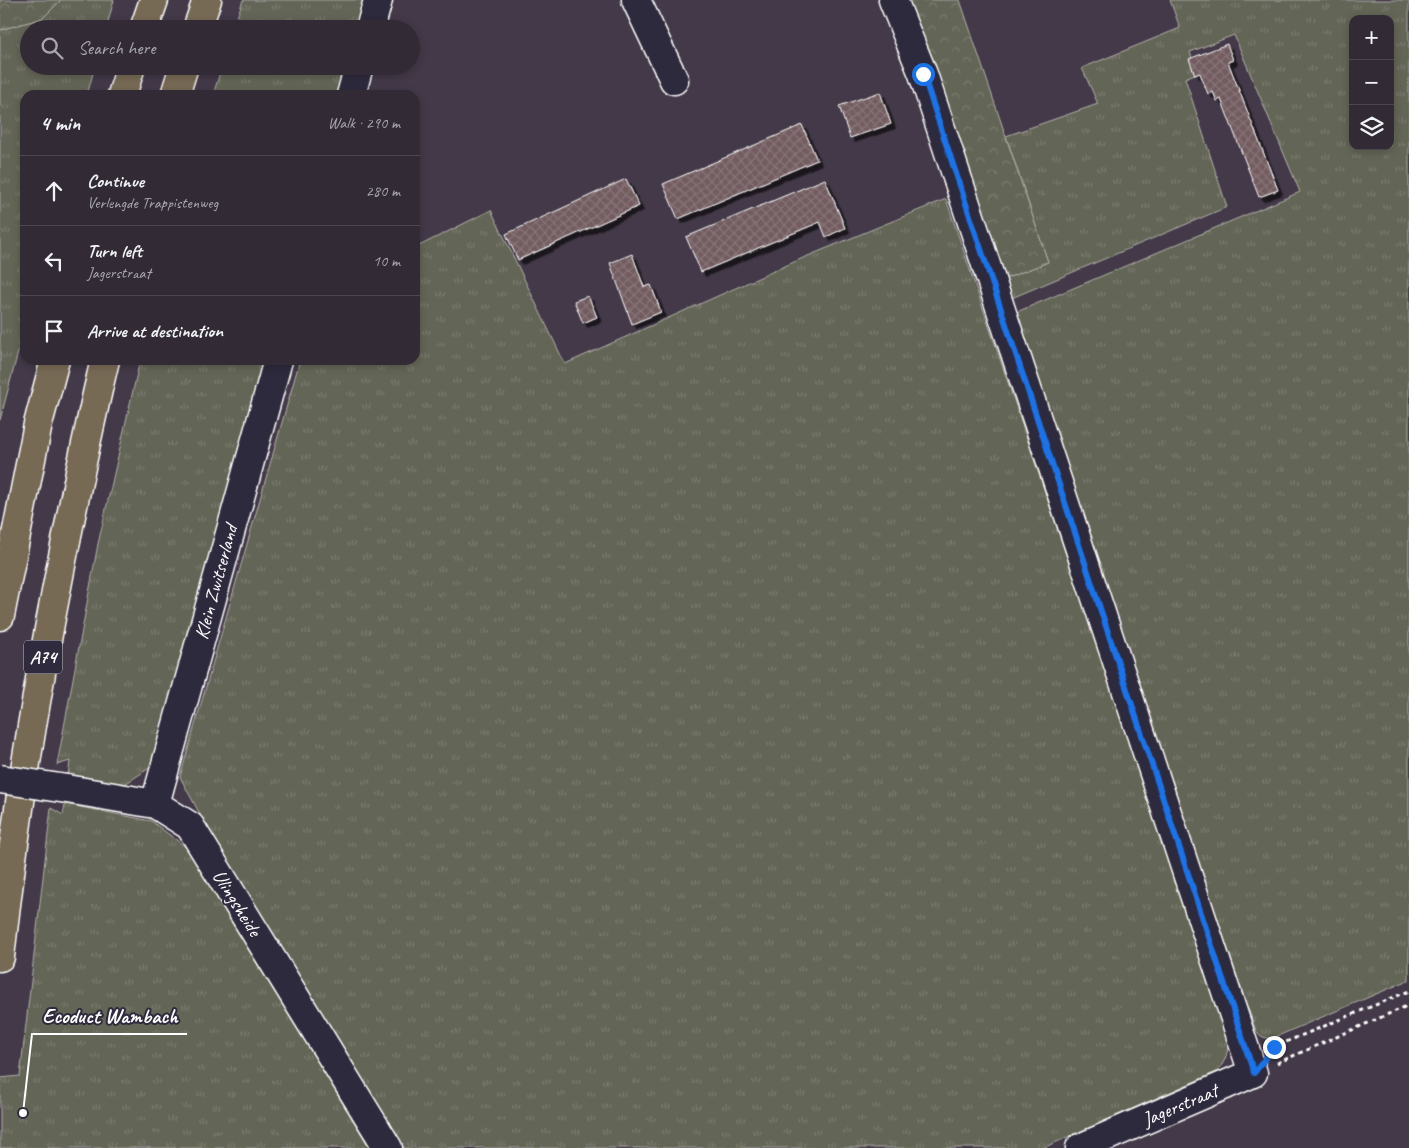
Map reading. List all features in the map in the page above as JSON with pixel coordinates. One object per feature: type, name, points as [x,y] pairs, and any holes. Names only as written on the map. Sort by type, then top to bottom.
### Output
[{"type":"highway","points":[[147,20],[154,0]]},
{"type":"highway","points":[[200,20],[207,0]]},
{"type":"highway","points":[[124,90],[128,75]]},
{"type":"highway","points":[[177,90],[181,75]]},
{"type":"highway","points":[[0,616],[38,424],[53,365]]},
{"type":"highway","name":"A74","points":[[0,956],[10,865],[40,676],[88,427],[105,365]]},
{"type":"street","points":[[372,20],[378,0]]},
{"type":"street","points":[[636,0],[674,80]]},
{"type":"street","points":[[894,0],[923,74],[1254,1073]]},
{"type":"street","points":[[352,90],[357,75]]},
{"type":"street","name":"Klein Zwitserland","points":[[154,804],[277,365]]},
{"type":"street","name":"Ulingsheide","points":[[0,779],[154,804],[190,826],[388,1148]]},
{"type":"street","name":"Jagerstraat","points":[[1080,1148],[1254,1073]]},
{"type":"path","points":[[1254,1073],[1274,1047],[1409,991]]},
{"type":"path","points":[[1254,1073],[1409,1005]]},
{"type":"green space","points":[[0,0],[61,0],[43,18],[20,20],[20,24],[0,30]]},
{"type":"green space","points":[[61,0],[114,0],[108,20],[36,20],[43,18]]},
{"type":"green space","points":[[243,0],[363,0],[357,20],[236,20]]},
{"type":"green space","points":[[902,0],[960,0],[1048,262],[999,281]]},
{"type":"green space","points":[[1170,0],[1409,0],[1409,980],[1273,1038],[1263,1037],[1256,1031],[1135,682],[1012,314],[1300,192],[1234,35],[1190,52],[1197,73],[1185,78],[1227,207],[1007,300],[999,281],[1048,262],[1006,136],[1098,104],[1082,68],[1180,28]]},
{"type":"green space","points":[[20,24],[20,75],[93,75],[88,90],[20,90],[20,345],[0,420],[0,30]]},
{"type":"green space","points":[[219,75],[343,75],[338,90],[215,90]]},
{"type":"green space","points":[[946,199],[1226,1028],[1227,1051],[1222,1065],[1218,1071],[1043,1148],[404,1148],[217,846],[180,777],[299,365],[420,365],[420,246],[491,210],[565,364],[803,258]]},
{"type":"green space","points":[[139,365],[263,365],[154,765],[125,784],[68,776],[70,761],[57,765],[98,544]]},
{"type":"green space","points":[[65,804],[151,821],[187,848],[370,1148],[0,1148],[0,1078],[20,1076],[51,808],[63,815]]},
{"type":"building","points":[[1227,44],[1233,60],[1228,62],[1278,190],[1259,197],[1221,99],[1217,101],[1213,92],[1208,94],[1200,73],[1195,75],[1189,59]]},
{"type":"building","points":[[880,92],[891,124],[850,138],[839,106]]},
{"type":"building","points":[[802,125],[817,160],[678,219],[663,184]]},
{"type":"building","points":[[626,179],[639,206],[518,260],[506,234]]},
{"type":"building","points":[[825,179],[845,228],[826,237],[820,222],[701,272],[686,237]]},
{"type":"building","points":[[632,254],[644,287],[651,285],[661,312],[632,324],[610,263]]},
{"type":"building","points":[[588,296],[597,317],[583,323],[574,301]]},
{"type":"place","name":"Ecoduct Wambach","points":[[23,1113]]},
{"type":"route","points":[[923,74],[1254,1073],[1274,1047]]}]
